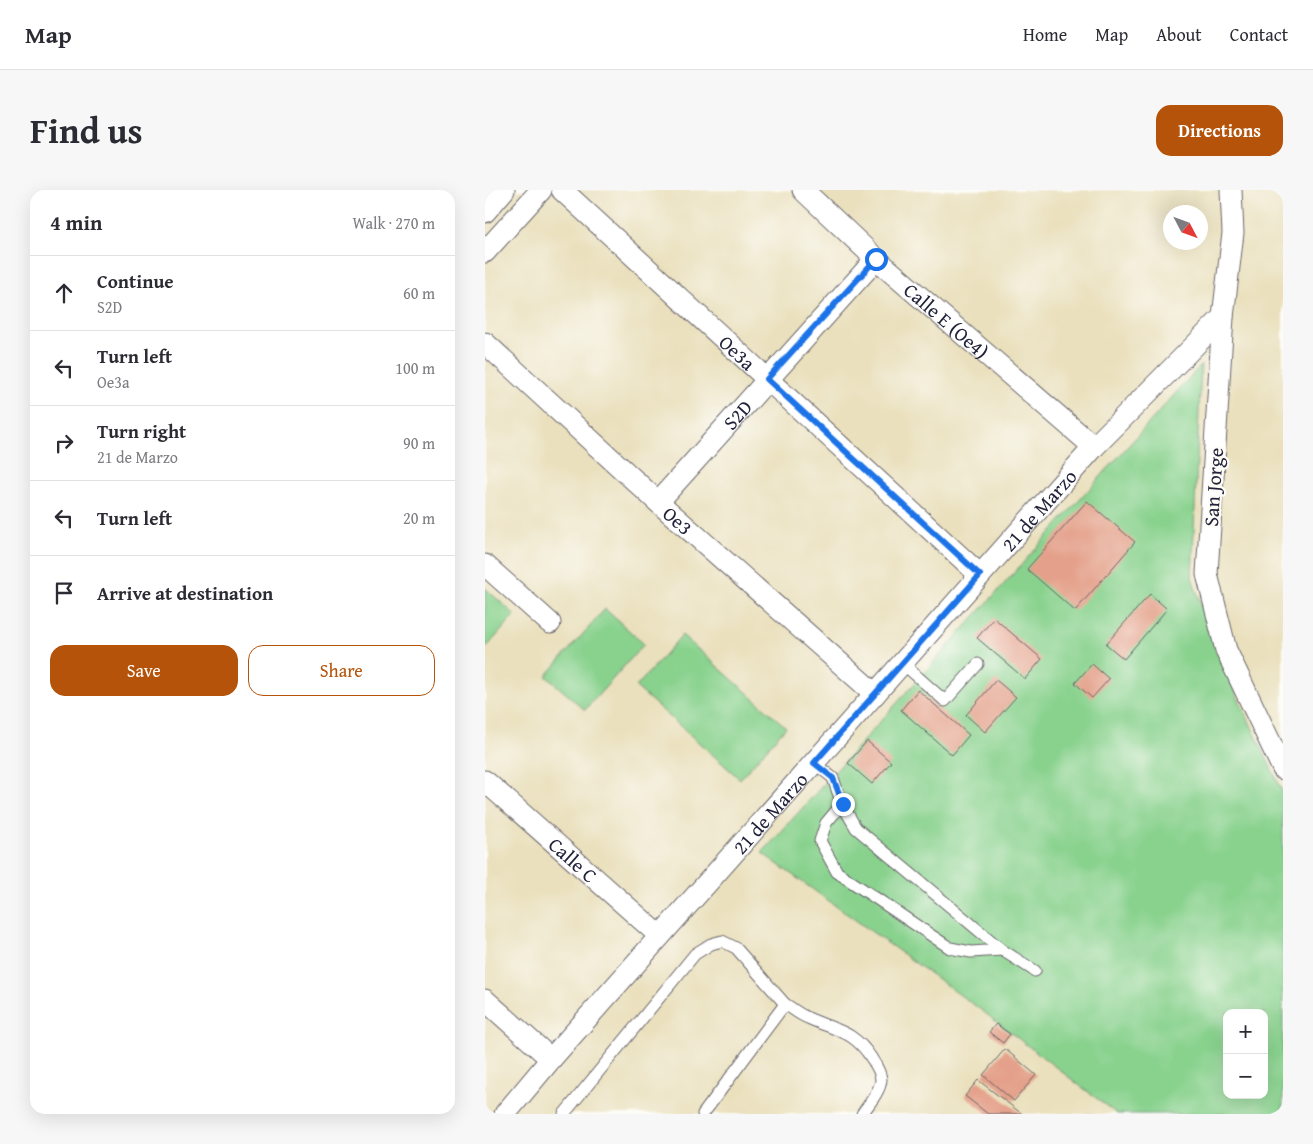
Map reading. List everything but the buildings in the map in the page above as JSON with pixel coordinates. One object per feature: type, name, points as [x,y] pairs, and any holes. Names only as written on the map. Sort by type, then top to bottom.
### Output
[{"type":"street","points":[[485,252],[541,190]]},
{"type":"street","name":"Oe3a","points":[[562,190],[980,575]]},
{"type":"street","name":"Calle E (Oe4)","points":[[803,190],[876,259],[1094,447]]},
{"type":"street","name":"San Jorge","points":[[1231,190],[1233,233],[1223,317],[1207,574],[1226,650],[1283,769]]},
{"type":"street","name":"S2D","points":[[658,502],[876,259]]},
{"type":"street","name":"21 de Marzo","points":[[505,1114],[551,1059],[1094,447],[1223,317]]},
{"type":"street","name":"Oe3","points":[[485,343],[658,502],[875,694]]},
{"type":"street","points":[[485,565],[550,623]]},
{"type":"street","name":"Calle C","points":[[485,781],[660,936]]},
{"type":"street","points":[[485,1000],[551,1059]]},
{"type":"lane","points":[[902,663],[945,701],[978,664]]},
{"type":"lane","points":[[814,763],[833,778],[843,804],[856,828],[1002,950],[1035,971]]},
{"type":"lane","points":[[843,804],[826,823],[820,841],[837,872],[950,948],[971,952],[1002,950]]},
{"type":"lane","points":[[564,1114],[695,954],[711,944],[722,941],[736,948],[785,1004],[808,1018],[848,1034],[865,1048],[878,1069],[881,1081],[876,1095],[862,1114]]},
{"type":"lane","points":[[703,1114],[785,1004]]},
{"type":"green space","points":[[1201,365],[1192,577],[1216,651],[1283,793],[1283,1114],[1117,1114],[981,1010],[762,853]]},
{"type":"green space","points":[[485,588],[515,615],[485,649]]},
{"type":"green space","points":[[605,609],[644,644],[585,710],[546,676]]},
{"type":"green space","points":[[682,635],[786,727],[740,779],[636,687]]},
{"type":"route","points":[[843,804],[833,778],[814,763],[980,575],[767,379],[876,259]]}]
